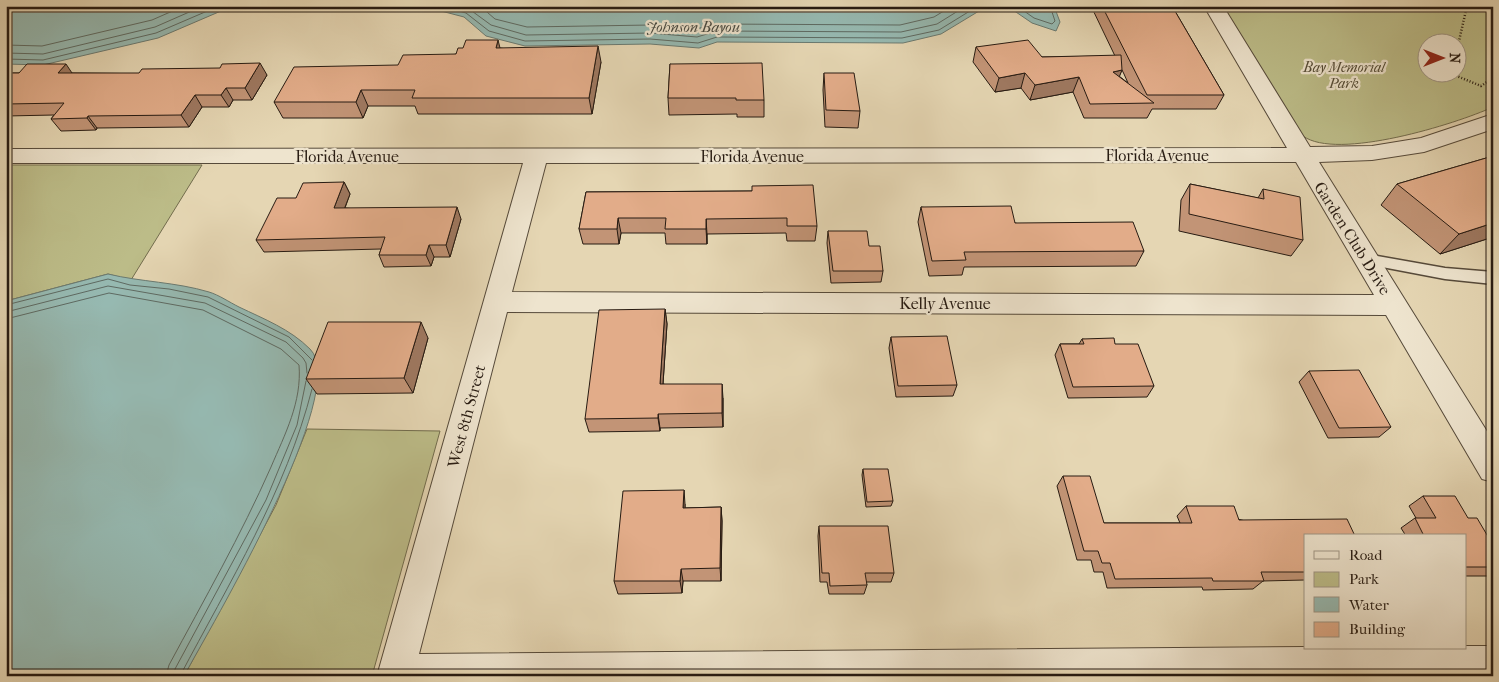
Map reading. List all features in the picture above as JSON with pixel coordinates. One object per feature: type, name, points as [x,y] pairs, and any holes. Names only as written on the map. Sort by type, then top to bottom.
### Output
[{"type":"street","name":"Garden Club Drive","points":[[1212,6],[1493,469]]},
{"type":"street","name":"Florida Avenue","points":[[6,156],[1302,155],[1372,153],[1424,145],[1493,121]]},
{"type":"street","name":"West 8th Street","points":[[395,674],[536,157]]},
{"type":"street","name":"Kelly Avenue","points":[[497,302],[1394,305]]},
{"type":"street","points":[[395,674],[1493,664]]},
{"type":"lane","points":[[1366,259],[1441,274],[1468,278],[1493,278]]},
{"type":"path","points":[[1461,32],[1467,6]]},
{"type":"path","points":[[1466,80],[1482,86],[1493,78]]},
{"type":"green space","name":"Bay Memorial Park","points":[[1219,6],[1493,6],[1493,107],[1452,122],[1397,137],[1342,144],[1319,143],[1303,136]]},
{"type":"green space","points":[[6,165],[202,165],[131,280],[108,274],[6,301]]},
{"type":"green space","points":[[307,429],[440,431],[372,676],[184,676],[276,505]]},
{"type":"water","points":[[6,6],[250,6],[221,11],[158,38],[43,65],[6,64]]},
{"type":"water","name":"Johnson Bayou","points":[[422,6],[1054,6],[1060,22],[1056,31],[1032,23],[1013,10],[984,8],[941,34],[903,43],[717,42],[699,48],[650,44],[525,46],[486,36],[464,17]]},
{"type":"water","points":[[108,274],[184,286],[209,292],[294,336],[310,349],[318,373],[312,411],[273,510],[184,676],[6,676],[6,301]]},
{"type":"building","points":[[1102,6],[1172,6],[1224,95],[1147,95]]},
{"type":"building","points":[[466,40],[498,40],[496,48],[598,46],[589,98],[412,98],[415,90],[361,90],[356,102],[274,102],[294,67],[398,65],[403,55],[456,54],[458,48],[463,48]]},
{"type":"building","points":[[1028,40],[1042,57],[1121,55],[1122,70],[1113,72],[1154,103],[1090,104],[1079,77],[1035,85],[1025,73],[999,78],[976,47]]},
{"type":"building","points":[[260,63],[245,88],[226,88],[221,95],[195,95],[181,115],[88,116],[87,118],[51,119],[64,103],[6,104],[6,73],[19,73],[27,64],[66,64],[58,73],[139,73],[142,69],[220,68],[222,64]]},
{"type":"building","points":[[762,63],[764,100],[668,98],[670,64]]},
{"type":"building","points":[[824,73],[854,73],[860,111],[826,110]]},
{"type":"building","points":[[1493,156],[1493,223],[1459,234],[1397,184]]},
{"type":"building","points":[[344,182],[334,208],[457,207],[446,245],[429,245],[426,255],[379,255],[385,237],[256,240],[277,198],[296,198],[303,183]]},
{"type":"building","points":[[1190,184],[1264,199],[1263,189],[1300,197],[1303,240],[1189,214]]},
{"type":"building","points":[[813,185],[817,226],[787,226],[787,218],[706,219],[706,229],[665,229],[666,218],[618,218],[617,229],[579,229],[586,192],[752,191],[752,186]]},
{"type":"building","points":[[1011,206],[1015,223],[1133,222],[1144,251],[964,252],[966,260],[932,261],[921,207]]},
{"type":"building","points":[[828,231],[867,231],[869,246],[880,246],[883,271],[833,271]]},
{"type":"building","points":[[665,309],[660,384],[722,384],[722,413],[658,414],[658,418],[585,419],[599,310]]},
{"type":"building","points":[[328,322],[421,322],[404,378],[306,379]]},
{"type":"building","points":[[947,336],[957,385],[898,386],[891,337]]},
{"type":"building","points":[[1114,338],[1115,344],[1138,344],[1154,386],[1073,387],[1060,344],[1084,344],[1082,339]]},
{"type":"building","points":[[1359,370],[1391,427],[1339,428],[1309,371]]},
{"type":"building","points":[[863,469],[888,469],[893,501],[867,502]]},
{"type":"building","points":[[1063,476],[1090,476],[1104,523],[1192,523],[1186,506],[1234,506],[1239,520],[1347,519],[1354,534],[1304,534],[1304,572],[1261,572],[1264,581],[1213,581],[1212,578],[1115,579],[1110,563],[1102,563],[1098,551],[1084,551]]},
{"type":"building","points":[[684,490],[683,508],[721,507],[720,568],[681,569],[680,581],[614,581],[623,491]]},
{"type":"building","points":[[1423,496],[1455,496],[1468,518],[1477,518],[1493,545],[1493,567],[1466,567],[1466,534],[1423,534],[1415,518],[1436,518]]},
{"type":"building","points":[[819,526],[888,526],[894,573],[865,573],[867,585],[830,586],[829,573],[822,573]]}]
